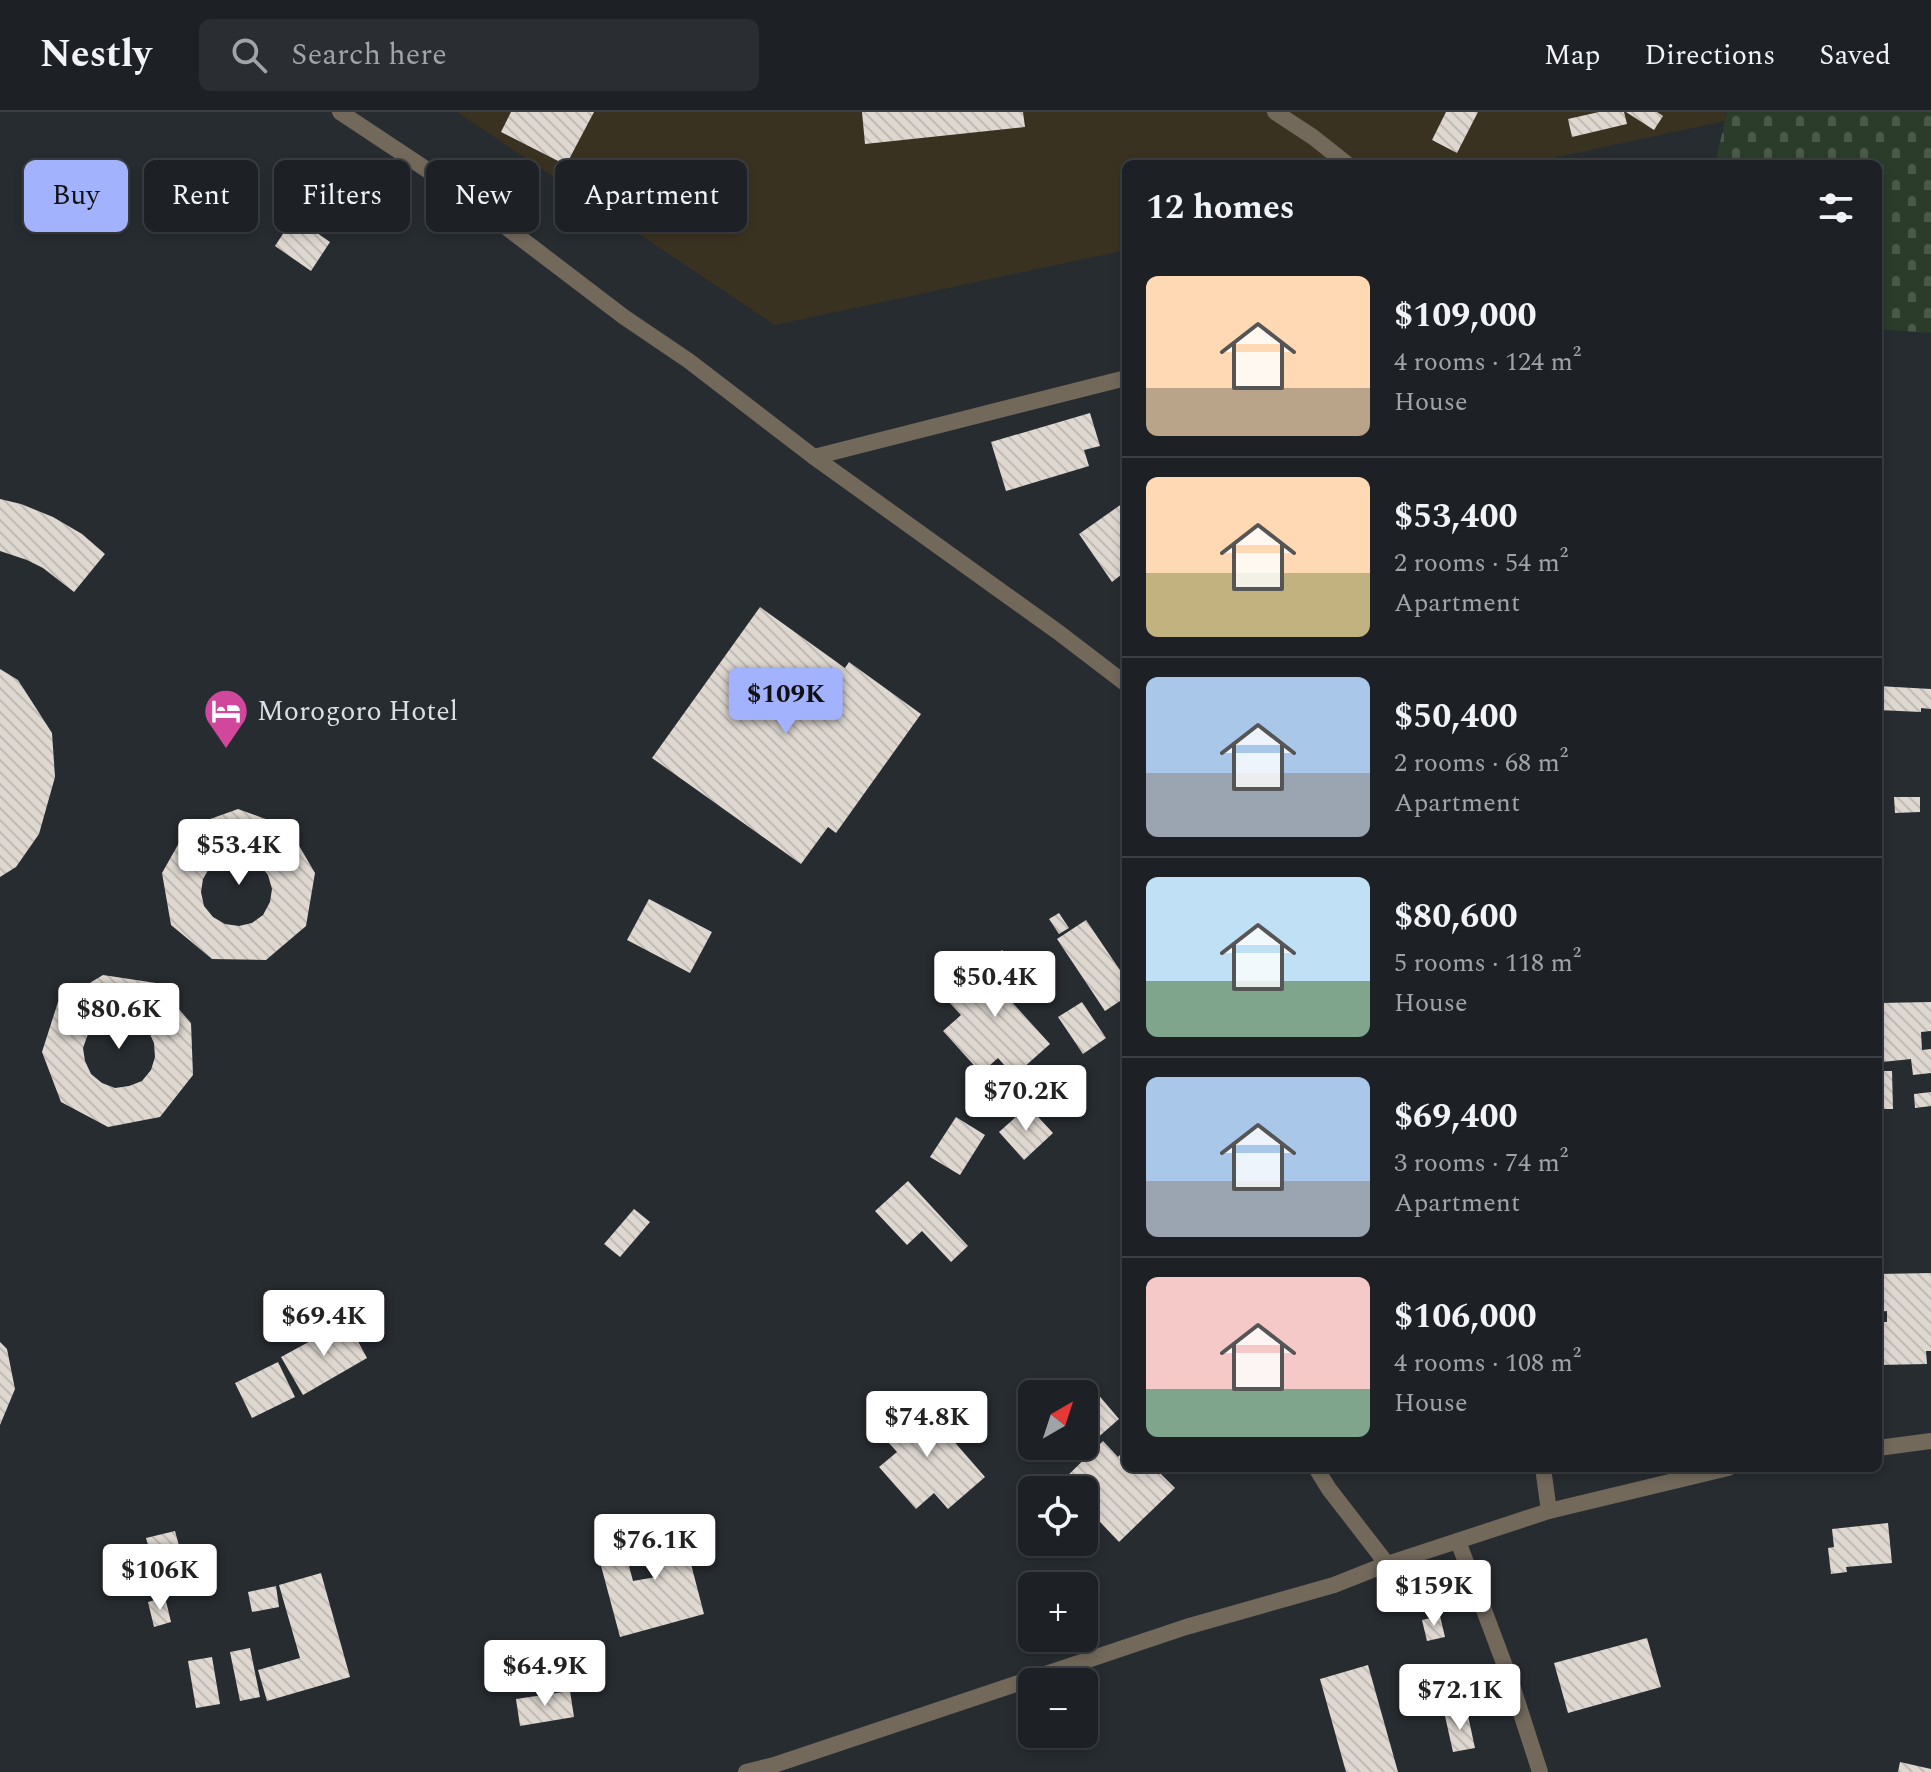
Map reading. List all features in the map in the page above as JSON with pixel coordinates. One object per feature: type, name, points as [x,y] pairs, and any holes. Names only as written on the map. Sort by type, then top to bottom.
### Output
[{"type":"street","points":[[340,112],[456,189],[624,317],[689,361],[814,457],[1122,681]]},
{"type":"street","points":[[1275,112],[1342,160]]},
{"type":"street","points":[[814,457],[1122,379]]},
{"type":"street","points":[[1882,1447],[1931,1441]]},
{"type":"street","points":[[1318,1472],[1387,1564]]},
{"type":"street","points":[[1544,1472],[1549,1511]]},
{"type":"street","points":[[746,1772],[774,1768],[1186,1627],[1334,1585],[1387,1564],[1549,1511],[1711,1472]]},
{"type":"street","points":[[1458,1541],[1511,1682],[1540,1772]]},
{"type":"shaded area","points":[[457,112],[1726,112],[1725,121],[1544,160],[1122,160],[1122,251],[775,325],[636,232],[747,232],[747,160],[555,160],[555,178],[539,167],[539,160],[529,160]]},
{"type":"green space","points":[[1727,112],[1931,112],[1931,333],[1882,329],[1882,160],[1716,160]]},
{"type":"building","points":[[511,112],[594,112],[569,160],[556,160],[501,132]]},
{"type":"building","points":[[862,112],[1023,112],[1025,127],[865,144]]},
{"type":"building","points":[[1446,112],[1478,112],[1457,153],[1432,140]]},
{"type":"building","points":[[1599,112],[1624,112],[1627,124],[1572,137],[1568,119]]},
{"type":"building","points":[[1626,112],[1657,112],[1663,116],[1654,130]]},
{"type":"building","points":[[284,232],[316,232],[330,242],[311,271],[275,246]]},
{"type":"building","points":[[1090,413],[1100,446],[1084,450],[1089,466],[1006,491],[991,442]]},
{"type":"building","points":[[0,499],[53,517],[82,534],[105,554],[74,592],[43,568],[0,551]]},
{"type":"building","points":[[1122,504],[1122,574],[1112,582],[1079,534]]},
{"type":"building","points":[[760,607],[845,668],[849,662],[921,714],[836,833],[828,827],[801,864],[652,758]]},
{"type":"building","points":[[0,669],[18,680],[52,733],[55,777],[39,834],[16,867],[0,877]]},
{"type":"building","points":[[1882,686],[1931,689],[1931,709],[1921,708],[1921,712],[1882,710]]},
{"type":"building","points":[[1894,797],[1920,797],[1920,812],[1895,813]]},
{"type":"building","points":[[238,809],[288,827],[315,873],[306,926],[266,960],[212,959],[171,925],[162,873],[188,827]],"holes":[[[248,857],[268,875],[272,889],[270,902],[263,915],[252,923],[239,926],[225,924],[213,917],[204,906],[201,892],[203,879],[210,867],[221,859]]]},
{"type":"building","points":[[649,899],[712,932],[690,973],[627,940]]},
{"type":"building","points":[[1059,913],[1069,928],[1059,934],[1049,919]]},
{"type":"building","points":[[1086,920],[1122,973],[1122,1000],[1105,1011],[1057,939]]},
{"type":"building","points":[[1002,950],[1030,981],[1010,1000],[1050,1044],[1014,1076],[998,1058],[981,1073],[943,1031],[961,1015],[947,1000]]},
{"type":"building","points":[[103,975],[156,983],[191,1023],[193,1075],[160,1117],[108,1127],[61,1102],[42,1052],[58,1002]],"holes":[[[110,1017],[138,1021],[148,1030],[154,1043],[155,1057],[151,1070],[142,1081],[115,1088],[91,1074],[83,1048],[88,1034],[98,1024]]]},
{"type":"building","points":[[1082,1002],[1106,1038],[1083,1054],[1058,1017]]},
{"type":"building","points":[[1931,1002],[1931,1031],[1921,1032],[1922,1050],[1931,1049],[1931,1073],[1913,1075],[1911,1059],[1882,1062],[1882,1003]]},
{"type":"building","points":[[1882,1071],[1892,1071],[1893,1109],[1882,1109]]},
{"type":"building","points":[[1931,1092],[1931,1106],[1915,1108],[1914,1094]]},
{"type":"building","points":[[1028,1106],[1053,1133],[1024,1160],[999,1132]]},
{"type":"building","points":[[956,1117],[985,1135],[960,1175],[930,1157]]},
{"type":"building","points":[[908,1181],[968,1246],[951,1262],[922,1231],[907,1245],[875,1211]]},
{"type":"building","points":[[634,1209],[650,1222],[620,1257],[604,1244]]},
{"type":"building","points":[[1931,1273],[1931,1351],[1926,1351],[1927,1364],[1882,1365],[1882,1322],[1887,1322],[1887,1311],[1882,1312],[1882,1274]]},
{"type":"building","points":[[347,1321],[367,1358],[303,1395],[281,1357]]},
{"type":"building","points":[[0,1342],[7,1349],[15,1389],[0,1425]]},
{"type":"building","points":[[278,1362],[295,1397],[252,1418],[235,1383]]},
{"type":"building","points":[[1098,1394],[1119,1419],[1098,1437]]},
{"type":"building","points":[[917,1399],[985,1477],[948,1509],[934,1493],[916,1509],[879,1467],[897,1452],[879,1432]]},
{"type":"building","points":[[1103,1441],[1118,1457],[1122,1453],[1122,1472],[1163,1472],[1161,1474],[1175,1488],[1119,1542],[1098,1520],[1098,1476],[1067,1476],[1084,1460],[1098,1460],[1098,1446]]},
{"type":"building","points":[[678,1514],[704,1614],[620,1637],[600,1562],[626,1555],[633,1581],[656,1577],[641,1523]]},
{"type":"building","points":[[1888,1523],[1892,1563],[1846,1567],[1847,1572],[1831,1574],[1828,1548],[1834,1547],[1832,1529]]},
{"type":"building","points":[[175,1531],[181,1553],[152,1560],[146,1538]]},
{"type":"building","points":[[176,1558],[180,1574],[162,1579],[158,1562]]},
{"type":"building","points":[[321,1573],[350,1677],[267,1701],[258,1670],[300,1658],[279,1585]]},
{"type":"building","points":[[276,1586],[279,1607],[252,1612],[248,1592]]},
{"type":"building","points":[[165,1597],[171,1622],[154,1627],[148,1602]]},
{"type":"building","points":[[1440,1616],[1445,1637],[1427,1641],[1422,1620]]},
{"type":"building","points":[[1647,1638],[1661,1687],[1568,1713],[1554,1663]]},
{"type":"building","points":[[250,1648],[260,1697],[240,1701],[230,1652]]},
{"type":"building","points":[[212,1657],[220,1704],[196,1708],[188,1661]]},
{"type":"building","points":[[1368,1665],[1398,1772],[1346,1772],[1320,1679]]},
{"type":"building","points":[[570,1691],[574,1717],[520,1726],[516,1699]]},
{"type":"building","points":[[1467,1711],[1475,1748],[1453,1752],[1445,1716]]},
{"type":"building","points":[[1900,1762],[1931,1769],[1931,1772],[1898,1772]]},
{"type":"place","name":"Morogoro Hotel","points":[[226,750]]}]
